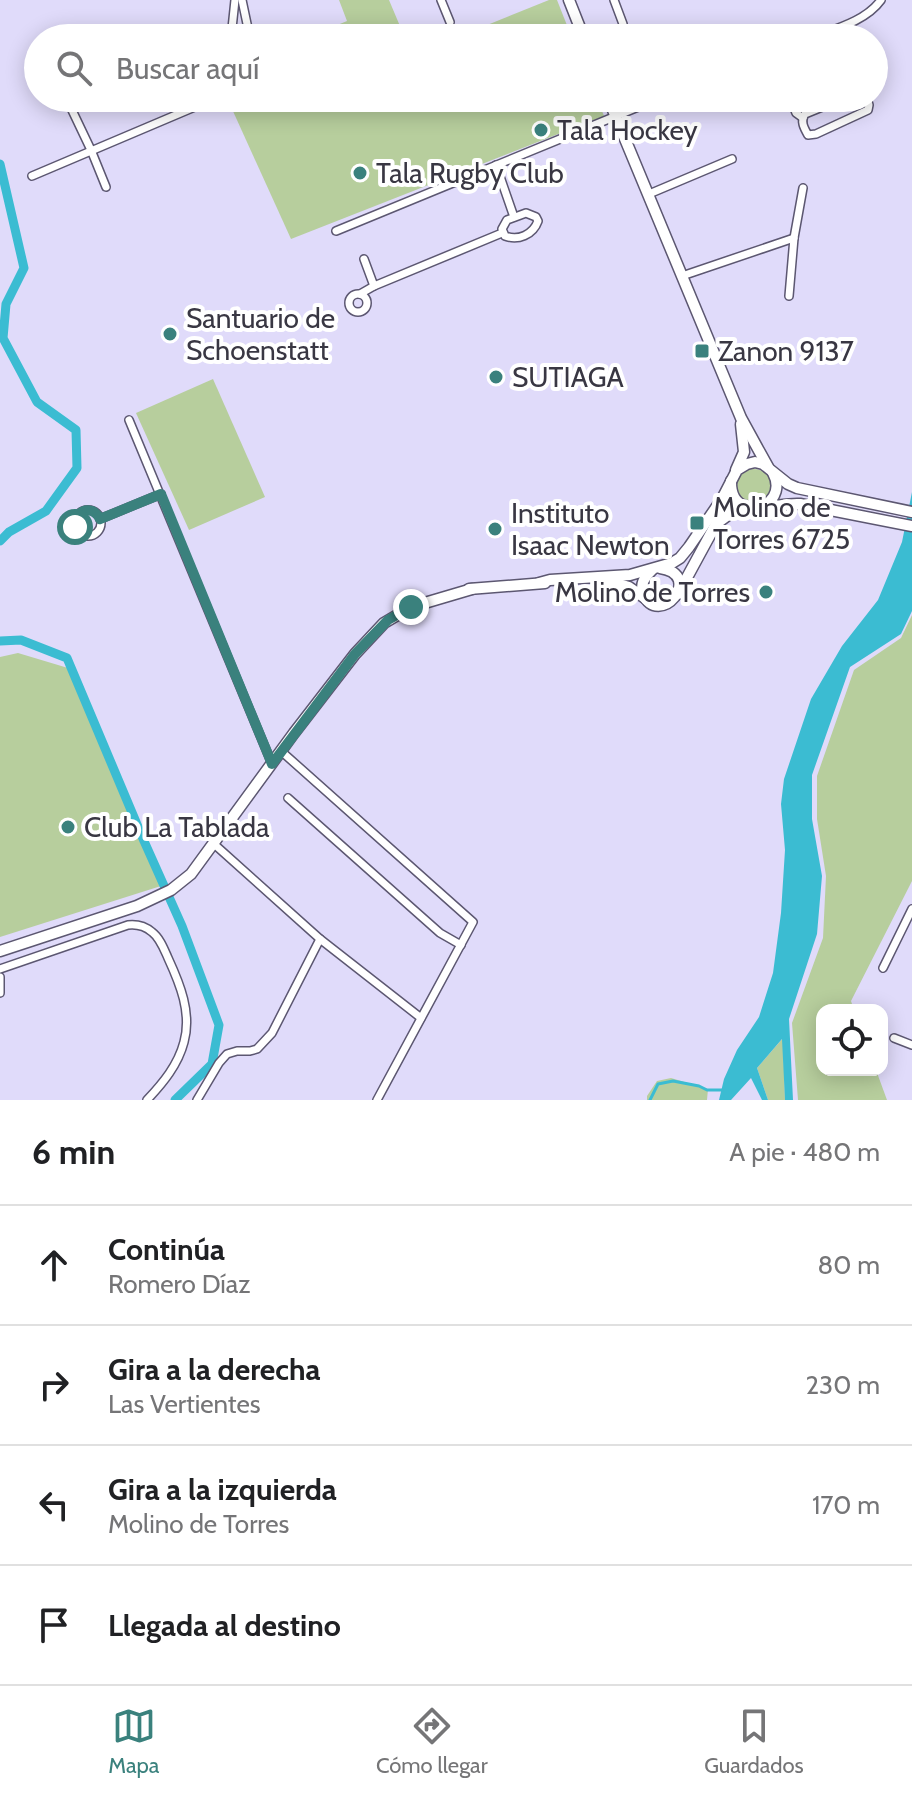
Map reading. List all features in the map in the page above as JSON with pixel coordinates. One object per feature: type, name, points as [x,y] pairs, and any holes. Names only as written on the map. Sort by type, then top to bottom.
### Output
[{"type":"main road","points":[[569,0],[578,24]]},
{"type":"main road","points":[[620,113],[649,194],[741,418],[771,470],[776,479],[777,489],[772,499],[759,507],[744,506],[736,500],[732,491],[733,477],[740,467],[751,463],[763,464],[771,470],[788,484],[797,488],[912,512]]},
{"type":"main road","points":[[0,952],[107,918],[156,898],[187,878],[362,642],[393,612],[429,597],[460,589],[630,575],[672,563],[686,551],[722,499],[733,477],[744,452],[741,418]]},
{"type":"main road","points":[[539,583],[607,580],[629,587],[649,601],[665,604],[678,594],[719,521],[735,511],[759,507],[800,504],[912,526]]},
{"type":"main road","points":[[649,601],[642,587],[645,577],[655,569],[663,568],[673,573],[679,583],[678,594]]},
{"type":"street","points":[[232,24],[235,0]]},
{"type":"street","points":[[242,0],[247,24]]},
{"type":"street","points":[[441,0],[450,22]]},
{"type":"street","points":[[614,0],[623,24]]},
{"type":"street","points":[[845,24],[874,10],[881,0]]},
{"type":"street","points":[[73,112],[106,187]]},
{"type":"street","points":[[32,176],[182,112]]},
{"type":"street","points":[[796,112],[803,118]]},
{"type":"street","points":[[810,112],[803,118],[808,135],[864,112]]},
{"type":"street","points":[[336,231],[620,113]]},
{"type":"street","points":[[649,194],[732,159]]},
{"type":"street","points":[[496,165],[514,217]]},
{"type":"street","points":[[789,296],[794,238],[803,188]]},
{"type":"street","points":[[526,213],[536,217],[537,225],[530,233],[515,238],[502,233],[504,225],[514,217],[526,213]]},
{"type":"street","points":[[360,294],[502,233]]},
{"type":"street","points":[[682,276],[794,238]]},
{"type":"street","points":[[364,259],[374,286]]},
{"type":"street","points":[[129,420],[272,764]]},
{"type":"street","points":[[100,519],[161,494]]},
{"type":"street","points":[[281,751],[473,922],[377,1100]]},
{"type":"street","points":[[288,798],[440,933],[461,945]]},
{"type":"street","points":[[214,844],[320,939],[421,1018]]},
{"type":"street","points":[[883,968],[908,927],[912,909]]},
{"type":"street","points":[[0,969],[128,925],[144,927],[152,932],[163,946],[181,989],[186,1018],[181,1051],[165,1080],[147,1100]]},
{"type":"street","points":[[197,1100],[227,1054],[257,1049],[272,1033],[320,939]]},
{"type":"street","points":[[0,977],[0,993]]},
{"type":"street","points":[[894,1038],[912,1045]]},
{"type":"green space","points":[[339,0],[389,0],[399,24],[340,24],[347,21]]},
{"type":"green space","points":[[549,0],[557,0],[566,24],[490,24]]},
{"type":"green space","name":"Tala Rugby Club","points":[[233,112],[602,112],[604,116],[291,239]]},
{"type":"green space","points":[[213,379],[265,497],[189,530],[136,413]]},
{"type":"green space","points":[[754,469],[766,474],[771,486],[766,498],[754,503],[742,498],[737,486],[742,474]]},
{"type":"green space","points":[[912,615],[912,881],[852,1004],[816,1004],[816,1076],[878,1076],[887,1100],[798,1100],[792,1023],[823,938],[826,876],[817,819],[817,776],[854,670],[901,638]]},
{"type":"green space","name":"Club La Tablada","points":[[18,653],[68,668],[161,886],[0,937],[0,657]]},
{"type":"green space","points":[[783,1038],[785,1100],[768,1100],[757,1068]]},
{"type":"green space","points":[[671,1078],[708,1089],[707,1100],[647,1100],[657,1081]]},
{"type":"water","points":[[912,492],[912,611],[901,634],[850,667],[812,775],[812,819],[822,876],[817,934],[789,1019],[793,1100],[785,1100],[782,1039],[757,1068],[768,1100],[762,1100],[751,1078],[731,1100],[719,1100],[724,1079],[737,1050],[759,1017],[773,973],[785,850],[781,804],[784,779],[811,699],[842,646],[878,600],[902,542]]},
{"type":"waterway","points":[[0,164],[24,268],[6,304],[3,338],[37,402],[76,430],[77,468],[46,511],[9,532],[0,541]]},
{"type":"waterway","points":[[0,641],[21,640],[67,658],[182,926],[219,1025],[212,1064],[175,1100]]},
{"type":"waterway","points":[[650,1100],[658,1084],[673,1081],[707,1090],[722,1090]]},
{"type":"place","name":"Tala Hockey","points":[[541,130]]},
{"type":"place","name":"Tala Rugby Club","points":[[360,173]]},
{"type":"place","name":"Santuario de Schoenstatt","points":[[170,334]]},
{"type":"place","name":"Zanon 9137","points":[[702,351]]},
{"type":"place","name":"SUTIAGA","points":[[496,377]]},
{"type":"place","name":"Molino de Torres 6725","points":[[697,523]]},
{"type":"place","name":"Instituto Isaac Newton","points":[[495,529]]},
{"type":"place","name":"Molino de Torres","points":[[766,592]]},
{"type":"place","name":"Club La Tablada","points":[[68,827]]},
{"type":"route","points":[[75,527],[76,518],[82,511],[95,512],[100,519],[161,494],[272,764],[355,654],[388,620],[411,607]]}]
